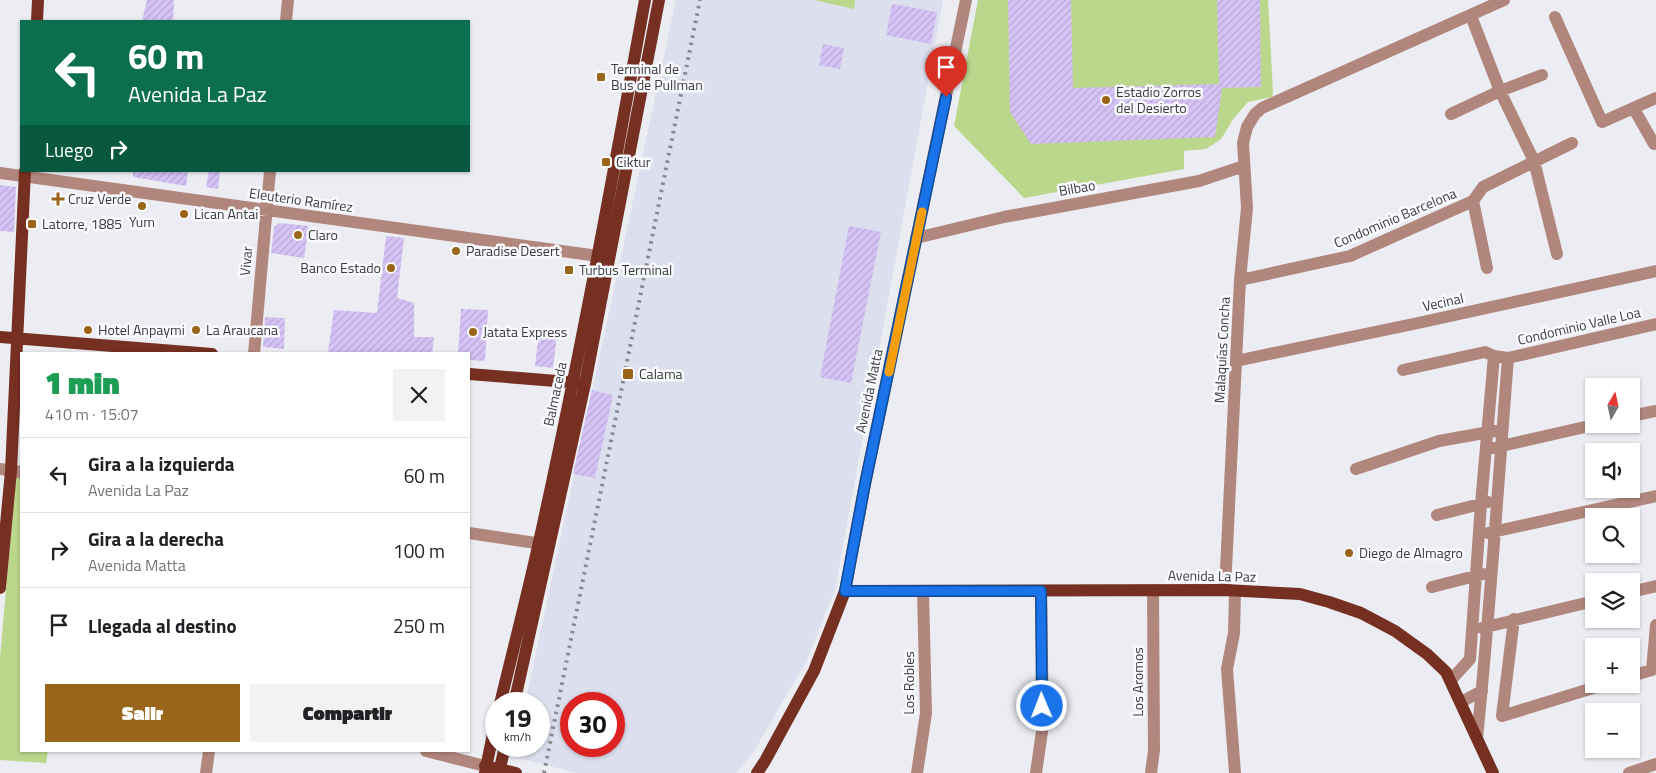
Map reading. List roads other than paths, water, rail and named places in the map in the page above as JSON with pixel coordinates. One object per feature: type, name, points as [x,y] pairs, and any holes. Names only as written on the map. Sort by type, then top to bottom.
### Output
[{"type":"main road","points":[[37,20],[38,0]]},
{"type":"main road","name":"Balmaceda","points":[[579,383],[598,256],[645,0]]},
{"type":"main road","name":"Balmaceda","points":[[516,692],[544,544],[659,0]]},
{"type":"main road","points":[[0,588],[11,471],[25,174]]},
{"type":"main road","points":[[0,337],[188,352]]},
{"type":"main road","points":[[470,374],[579,383]]},
{"type":"main road","name":"Balmaceda","points":[[503,692],[544,544]]},
{"type":"main road","name":"Avenida La Paz","points":[[845,591],[1230,590],[1300,594],[1330,602],[1361,613],[1395,632],[1427,654],[1446,672],[1493,773]]},
{"type":"main road","name":"Avenida Matta","points":[[757,773],[814,671],[845,591]]},
{"type":"main road","points":[[500,771],[503,757]]},
{"type":"main road","points":[[485,769],[516,773]]},
{"type":"street","points":[[286,20],[288,0]]},
{"type":"street","name":"Avenida Matta","points":[[845,591],[865,484],[966,0]]},
{"type":"street","points":[[1504,0],[1470,16],[1500,91],[1534,161],[1557,254]]},
{"type":"street","name":"Malaquías Concha","points":[[1235,773],[1227,669],[1234,633],[1230,590],[1236,360],[1240,280],[1247,208],[1243,143],[1247,127],[1255,114],[1262,108],[1470,16]]},
{"type":"street","points":[[1555,17],[1602,122],[1656,98]]},
{"type":"street","points":[[1451,114],[1500,91],[1542,75]]},
{"type":"street","points":[[1634,109],[1654,144],[1656,135]]},
{"type":"street","name":"Condominio Barcelona","points":[[1240,280],[1350,256],[1473,202],[1483,187],[1572,143]]},
{"type":"street","name":"Bilbao","points":[[916,238],[1004,217],[1200,181],[1244,166]]},
{"type":"street","name":"Vivar","points":[[254,352],[270,172]]},
{"type":"street","name":"Eleuterio Ramírez","points":[[0,173],[25,174],[598,256]]},
{"type":"street","name":"Condominio Barcelona","points":[[1473,202],[1487,268]]},
{"type":"street","name":"Vecinal","points":[[1236,360],[1418,323],[1656,271]]},
{"type":"street","name":"Condominio Valle Loa","points":[[1403,370],[1484,352],[1508,358],[1656,324]]},
{"type":"street","points":[[1451,680],[1470,659],[1494,356]]},
{"type":"street","name":"Condominio Valle Loa","points":[[1477,738],[1488,626],[1508,358]]},
{"type":"street","points":[[1640,414],[1656,410]]},
{"type":"street","points":[[1486,449],[1585,427]]},
{"type":"street","points":[[1356,469],[1439,441],[1502,430]]},
{"type":"street","points":[[1479,536],[1656,496]]},
{"type":"street","points":[[1437,515],[1496,500]]},
{"type":"street","points":[[470,533],[544,544]]},
{"type":"street","points":[[1432,587],[1491,572]]},
{"type":"street","points":[[1640,590],[1656,586]]},
{"type":"street","name":"Los Aromos","points":[[1151,773],[1154,750],[1153,590]]},
{"type":"street","points":[[1036,773],[1043,725],[1041,591]]},
{"type":"street","name":"Los Robles","points":[[917,773],[926,713],[922,592]]},
{"type":"street","points":[[1472,631],[1514,619],[1585,603]]},
{"type":"street","points":[[1514,619],[1502,716],[1585,690]]},
{"type":"street","points":[[1640,673],[1652,670],[1656,625]]},
{"type":"street","points":[[1461,702],[1482,691]]},
{"type":"street","points":[[206,773],[209,752]]},
{"type":"street","points":[[429,752],[485,769]]},
{"type":"street","points":[[1629,773],[1656,764]]},
{"type":"railway","points":[[544,773],[700,0]]},
{"type":"place","name":"Terminal de Bus de Pullman","points":[[601,77]]},
{"type":"place","name":"Estadio Zorros del Desierto","points":[[1106,100]]},
{"type":"place","name":"Ciktur","points":[[606,162]]},
{"type":"place","name":"Cruz Verde","points":[[58,199]]},
{"type":"place","name":"Yum","points":[[142,206]]},
{"type":"place","name":"Lican Antai","points":[[184,214]]},
{"type":"place","name":"Latorre, 1885","points":[[32,224]]},
{"type":"place","name":"Claro","points":[[298,235]]},
{"type":"place","name":"Paradise Desert","points":[[456,251]]},
{"type":"place","name":"Banco Estado","points":[[391,268]]},
{"type":"place","name":"Turbus Terminal","points":[[569,270]]},
{"type":"place","name":"Hotel Anpaymi","points":[[88,330]]},
{"type":"place","name":"La Araucana","points":[[196,330]]},
{"type":"place","name":"Jatata Express","points":[[473,332]]},
{"type":"place","name":"Calama","points":[[628,374]]},
{"type":"place","name":"Diego de Almagro","points":[[1349,553]]}]
